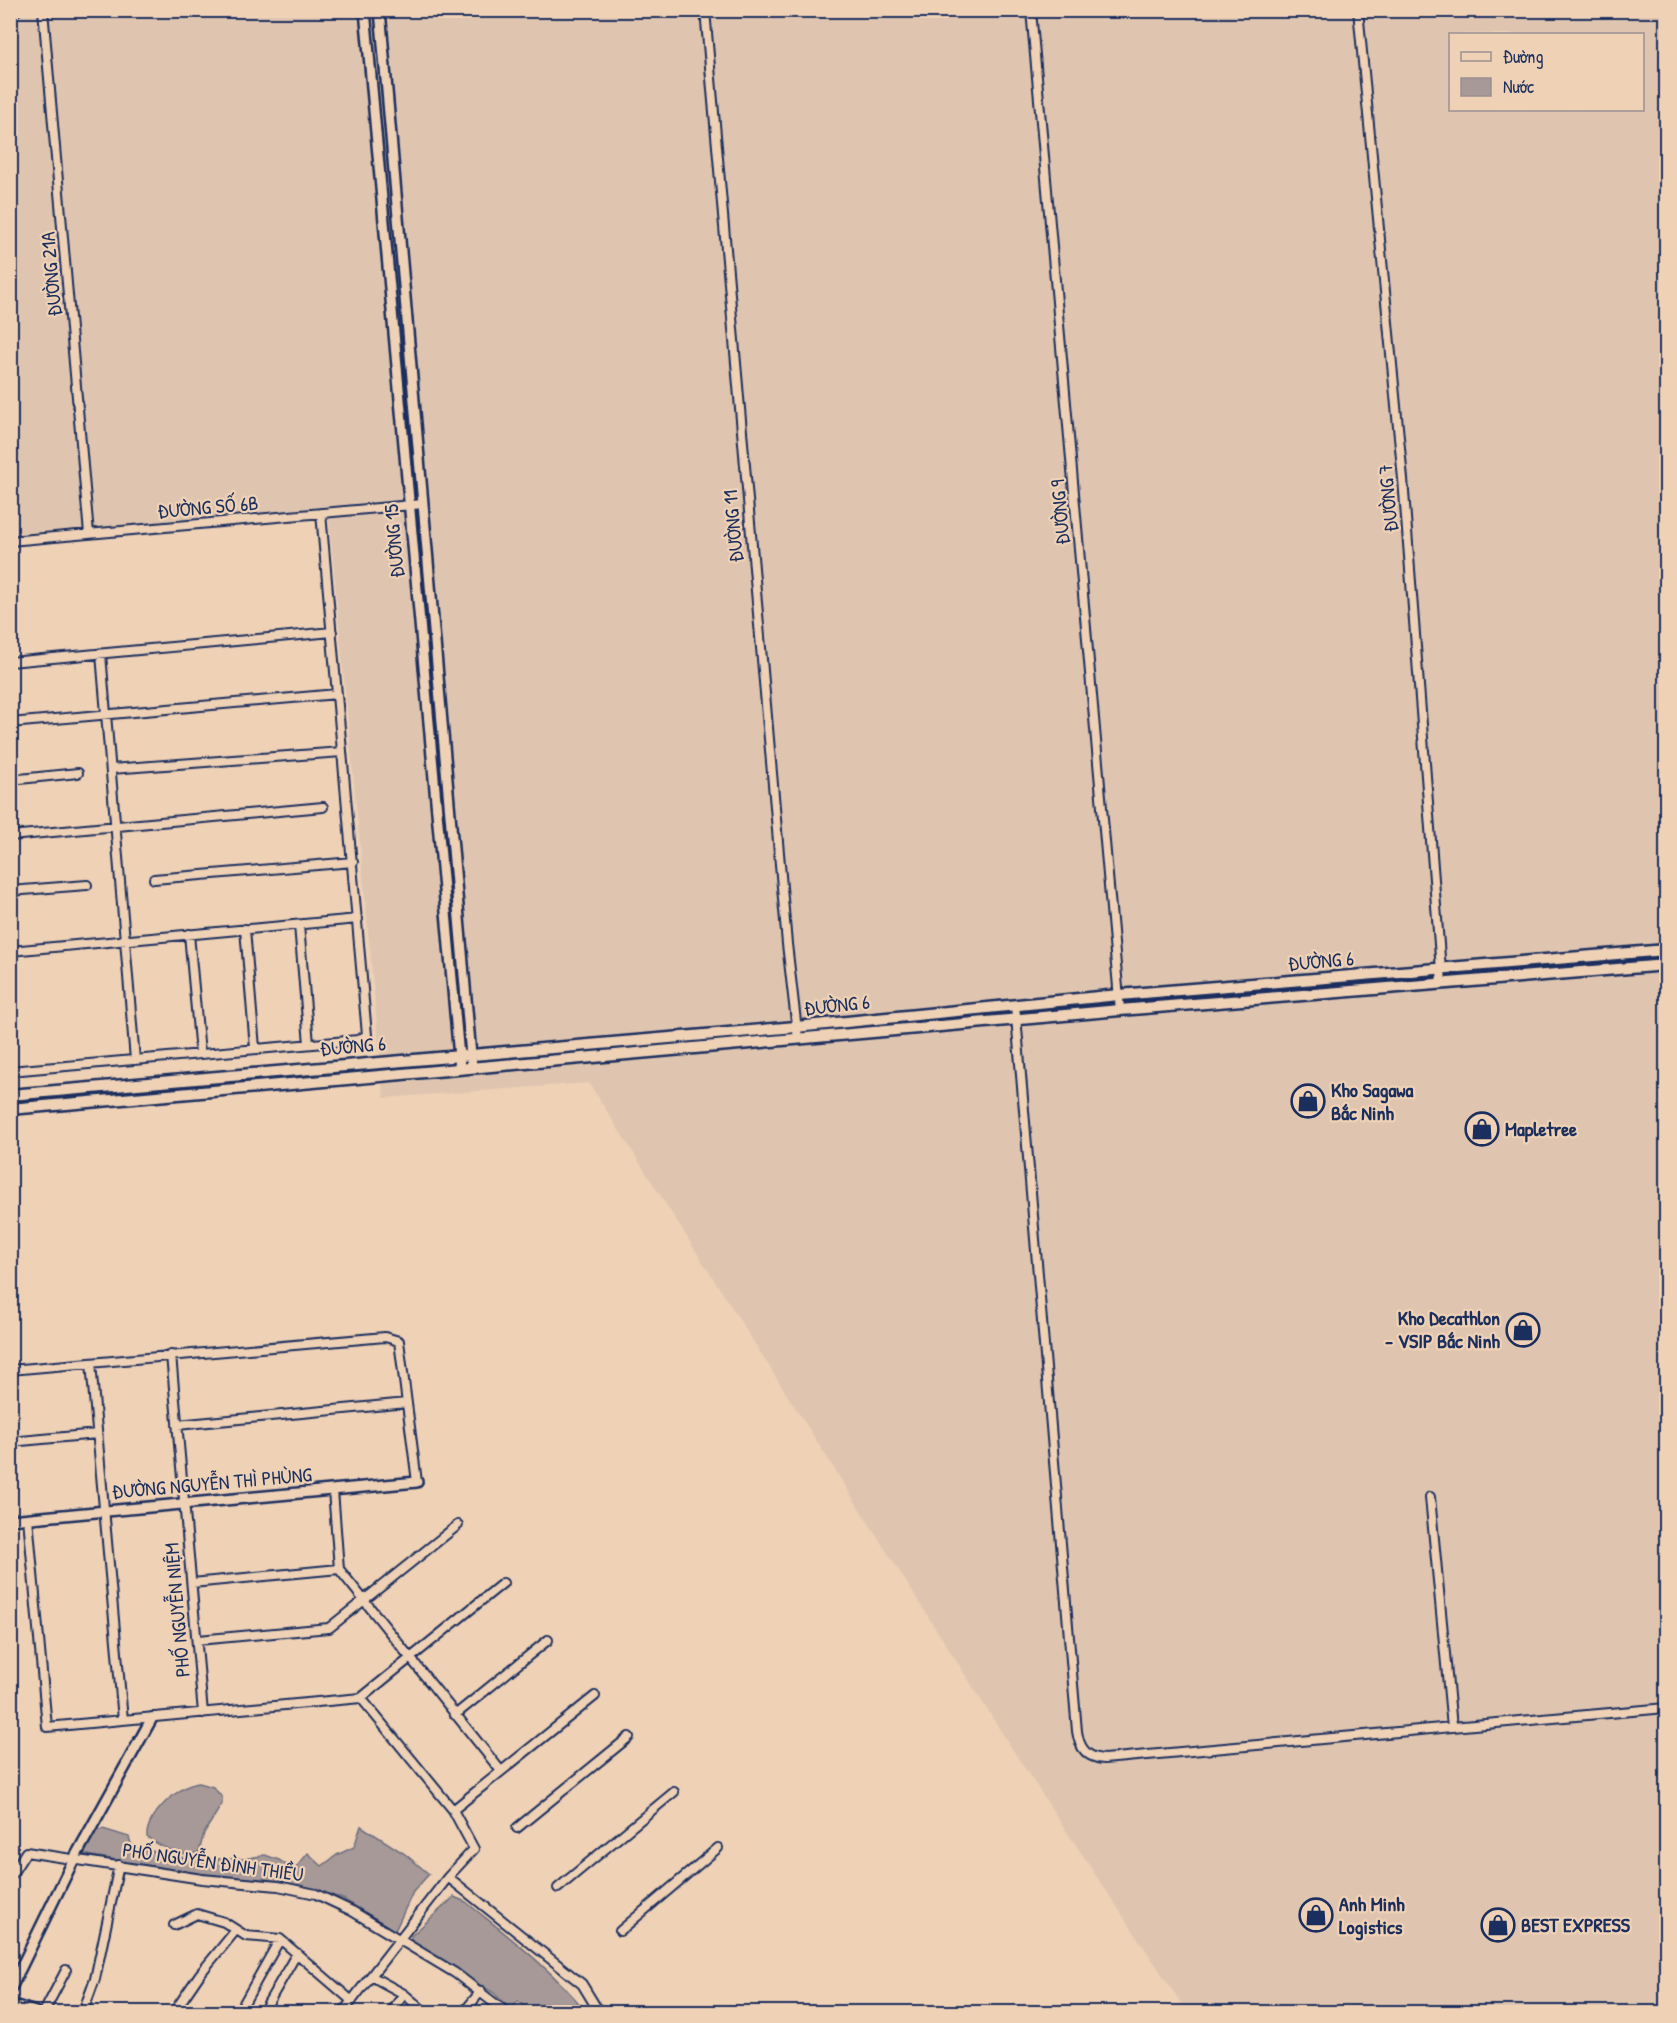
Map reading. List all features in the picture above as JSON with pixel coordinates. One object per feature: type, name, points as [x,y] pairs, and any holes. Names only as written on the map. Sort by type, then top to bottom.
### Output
[{"type":"main road","name":"ĐƯỜNG 6","points":[[10,1095],[796,1027],[1119,995],[1666,950]]},
{"type":"main road","name":"ĐƯỜNG 6","points":[[10,1109],[1442,982],[1666,965]]},
{"type":"street","points":[[10,11],[16,10]]},
{"type":"street","name":"ĐƯỜNG 21A","points":[[43,10],[88,534]]},
{"type":"street","name":"ĐƯỜNG 15","points":[[365,10],[460,1068]]},
{"type":"street","name":"ĐƯỜNG 15","points":[[380,10],[472,1067]]},
{"type":"street","name":"ĐƯỜNG 11","points":[[705,10],[740,426],[798,1039]]},
{"type":"street","name":"ĐƯỜNG 9","points":[[1031,10],[1120,1010]]},
{"type":"street","name":"ĐƯỜNG 7","points":[[1358,10],[1406,513],[1442,982]]},
{"type":"street","name":"ĐƯỜNG SỐ 6B","points":[[10,541],[423,504]]},
{"type":"street","points":[[10,1071],[358,1040],[367,1035],[321,513]]},
{"type":"street","points":[[10,662],[332,632]]},
{"type":"street","points":[[100,654],[135,1060]]},
{"type":"street","points":[[10,723],[337,694]]},
{"type":"street","points":[[111,769],[342,752]]},
{"type":"street","points":[[10,780],[78,773]]},
{"type":"street","points":[[10,836],[323,807]]},
{"type":"street","points":[[154,879],[353,862]]},
{"type":"street","points":[[443,869],[454,868]]},
{"type":"street","points":[[10,891],[87,885]]},
{"type":"street","points":[[10,951],[358,919]]},
{"type":"street","points":[[299,925],[309,1044]]},
{"type":"street","points":[[245,929],[255,1048]]},
{"type":"street","points":[[189,934],[200,1053]]},
{"type":"street","points":[[1015,1005],[1077,1731],[1082,1749],[1090,1756],[1104,1759],[1666,1708]]},
{"type":"street","points":[[10,1370],[385,1337],[399,1341],[417,1482]]},
{"type":"street","name":"PHỐ NGUYỄN NIỆM","points":[[171,1355],[203,1713]]},
{"type":"street","points":[[91,1363],[123,1720]]},
{"type":"street","points":[[177,1425],[407,1402]]},
{"type":"street","points":[[10,1442],[97,1434]]},
{"type":"street","name":"ĐƯỜNG NGUYỄN THÌ PHÙNG","points":[[10,1520],[417,1482]]},
{"type":"street","points":[[333,1490],[339,1569],[501,1771]]},
{"type":"street","points":[[1430,1497],[1452,1726]]},
{"type":"street","points":[[28,1518],[47,1727],[361,1698],[503,1583]]},
{"type":"street","points":[[198,1640],[329,1628],[458,1525]]},
{"type":"street","points":[[192,1582],[339,1569]]},
{"type":"street","points":[[455,1715],[548,1640]]},
{"type":"street","points":[[453,1810],[595,1696]]},
{"type":"street","points":[[343,2013],[448,1877],[474,1849],[453,1810],[361,1698]]},
{"type":"street","points":[[10,1990],[74,1859],[152,1718]]},
{"type":"street","points":[[517,1828],[629,1737]]},
{"type":"street","points":[[558,1888],[674,1792]]},
{"type":"street","points":[[620,1930],[718,1848]]},
{"type":"street","name":"PHỐ NGUYỄN ĐÌNH THIỀU","points":[[10,1877],[26,1852],[309,1893],[335,1902],[399,1939],[481,1991],[506,2013]]},
{"type":"street","points":[[83,2013],[96,1978],[119,1865]]},
{"type":"street","points":[[448,1877],[582,1984],[599,2013]]},
{"type":"street","points":[[174,1925],[197,1914],[224,1922],[256,1938],[279,1939],[352,2001]]},
{"type":"street","points":[[174,2013],[200,1974],[236,1930]]},
{"type":"street","points":[[239,2013],[279,1939]]},
{"type":"street","points":[[263,2013],[297,1953]]},
{"type":"street","points":[[44,2013],[66,1970]]},
{"type":"street","points":[[371,1976],[404,1994],[425,2013]]},
{"type":"street","points":[[464,2013],[481,1991]]},
{"type":"street","points":[[391,2013],[404,1994]]},
{"type":"street","points":[[10,2004],[35,2013]]},
{"type":"shaded area","points":[[11,11],[1666,11],[1666,2012],[1187,2012],[1018,1758],[589,1083],[384,1098],[328,511],[11,539]]},
{"type":"water","points":[[199,1783],[213,1787],[222,1797],[222,1804],[204,1833],[199,1852],[180,1853],[165,1848],[147,1837],[152,1820],[165,1802],[183,1789]]},
{"type":"water","points":[[361,1826],[405,1854],[429,1874],[413,1892],[395,1931],[343,1899],[304,1886],[194,1873],[81,1854],[95,1831],[103,1829],[129,1837],[132,1847],[190,1859],[244,1859],[265,1855],[279,1860],[294,1870],[308,1853],[322,1866],[337,1855],[354,1847]]},
{"type":"water","points":[[454,1897],[466,1902],[529,1954],[573,1996],[586,2012],[527,2012],[529,2010],[518,2001],[511,2010],[494,1993],[412,1944],[411,1936]]},
{"type":"place","name":"Kho Sagawa Bắc Ninh","points":[[1308,1101]]},
{"type":"place","name":"Mapletree","points":[[1482,1129]]},
{"type":"place","name":"Kho Decathlon - VSIP Bắc Ninh","points":[[1523,1330]]},
{"type":"place","name":"Anh Minh Logistics","points":[[1316,1915]]},
{"type":"place","name":"BEST EXPRESS","points":[[1498,1925]]}]
